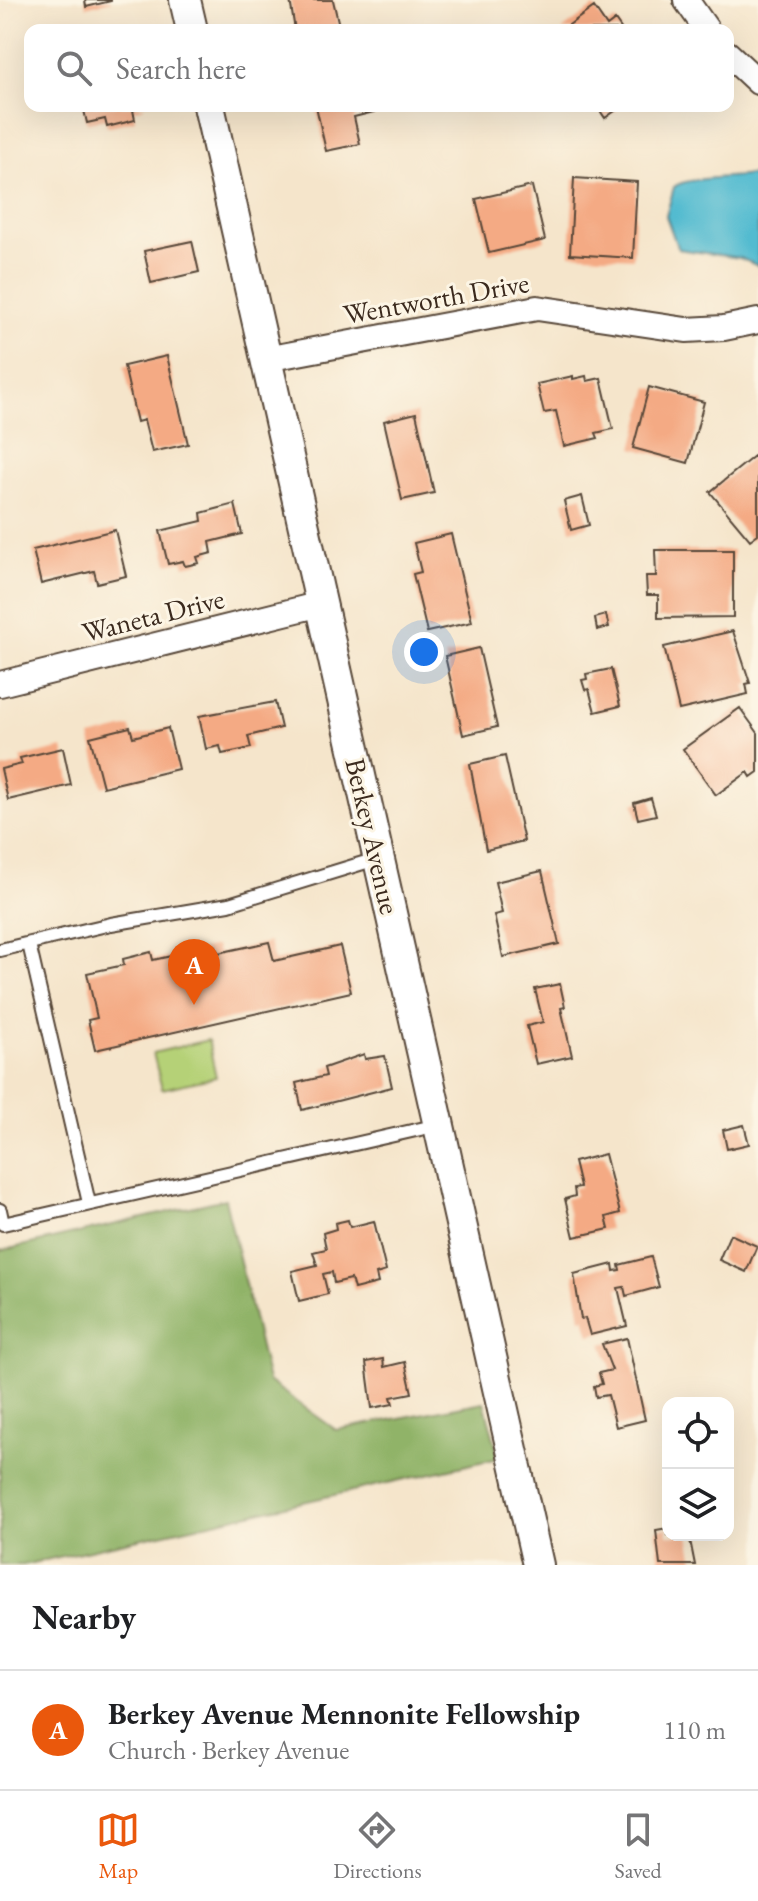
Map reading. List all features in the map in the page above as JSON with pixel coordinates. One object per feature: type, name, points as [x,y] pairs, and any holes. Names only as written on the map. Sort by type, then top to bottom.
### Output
[{"type":"street","points":[[185,0],[191,24]]},
{"type":"street","points":[[686,0],[703,24]]},
{"type":"street","points":[[734,60],[758,82]]},
{"type":"street","name":"Berkey Avenue","points":[[210,112],[538,1565]]},
{"type":"street","name":"Wentworth Drive","points":[[266,359],[537,308],[686,330],[724,328],[758,321]]},
{"type":"street","name":"Waneta Drive","points":[[0,684],[321,604]]},
{"type":"lane","points":[[0,950],[111,924],[229,904],[363,863]]},
{"type":"lane","points":[[29,944],[89,1203]]},
{"type":"lane","points":[[0,1210],[3,1224],[438,1125]]},
{"type":"green space","points":[[208,1040],[216,1077],[162,1089],[153,1053]]},
{"type":"green space","points":[[225,1199],[268,1381],[336,1430],[484,1402],[499,1458],[23,1565],[0,1565],[0,1251]]},
{"type":"water","points":[[751,175],[758,178],[758,266],[740,258],[678,249],[666,216],[674,187],[698,180]]},
{"type":"building","points":[[85,0],[111,0],[111,1],[86,7]]},
{"type":"building","points":[[290,0],[333,0],[339,24],[294,24]]},
{"type":"building","points":[[594,7],[606,24],[570,24]]},
{"type":"building","points":[[84,112],[133,112],[135,120],[107,127],[105,119],[87,123]]},
{"type":"building","points":[[317,112],[374,112],[354,117],[360,144],[326,151]]},
{"type":"building","points":[[574,178],[637,182],[633,258],[570,254]]},
{"type":"building","points":[[532,186],[545,240],[489,253],[476,199]]},
{"type":"building","points":[[192,241],[199,272],[151,283],[144,251]]},
{"type":"building","points":[[167,356],[188,444],[152,452],[144,420],[137,422],[124,366]]},
{"type":"building","points":[[573,376],[573,379],[586,376],[587,381],[601,378],[613,429],[596,433],[598,438],[564,446],[556,411],[544,413],[537,384]]},
{"type":"building","points":[[649,387],[704,402],[688,463],[633,448]]},
{"type":"building","points":[[416,413],[434,493],[402,500],[384,421]]},
{"type":"building","points":[[754,456],[758,460],[758,534],[750,540],[710,492]]},
{"type":"building","points":[[582,496],[589,525],[571,530],[564,501]]},
{"type":"building","points":[[235,504],[242,534],[210,542],[212,553],[197,557],[199,563],[185,566],[183,561],[168,564],[160,531],[202,521],[201,513]]},
{"type":"building","points":[[115,530],[126,576],[97,583],[94,571],[41,584],[33,550]]},
{"type":"building","points":[[451,534],[472,622],[427,632],[413,574],[421,572],[414,543]]},
{"type":"building","points":[[655,550],[733,550],[733,617],[658,618],[658,595],[647,595],[646,576],[656,576]]},
{"type":"building","points":[[606,615],[609,627],[597,630],[595,618]]},
{"type":"building","points":[[733,631],[750,683],[746,684],[748,694],[679,710],[664,647]]},
{"type":"building","points":[[479,648],[497,727],[463,735],[445,656]]},
{"type":"building","points":[[611,669],[620,706],[595,712],[589,689],[585,690],[582,680],[587,679],[586,674]]},
{"type":"building","points":[[275,702],[281,728],[248,736],[251,748],[222,754],[220,746],[206,749],[199,716]]},
{"type":"building","points":[[740,708],[758,733],[758,772],[751,777],[748,772],[716,795],[683,749]]},
{"type":"building","points":[[130,727],[133,737],[168,728],[178,769],[103,787],[90,737]]},
{"type":"building","points":[[63,748],[71,785],[8,800],[1,769],[22,764],[20,758]]},
{"type":"building","points":[[505,756],[524,841],[486,850],[470,764]]},
{"type":"building","points":[[651,798],[656,815],[638,819],[634,803]]},
{"type":"building","points":[[542,871],[559,944],[503,957],[494,915],[502,913],[495,882]]},
{"type":"building","points":[[269,942],[274,961],[340,946],[351,992],[95,1050],[88,1020],[97,1018],[87,973],[124,965],[123,959],[151,952],[153,960],[216,946],[218,953]]},
{"type":"building","points":[[560,984],[565,1007],[561,1008],[572,1056],[536,1064],[527,1026],[543,1022],[535,989]]},
{"type":"building","points":[[364,1054],[365,1059],[385,1056],[392,1087],[302,1110],[296,1083],[326,1076],[324,1068]]},
{"type":"building","points":[[744,1125],[749,1144],[727,1149],[723,1130]]},
{"type":"building","points":[[605,1154],[620,1213],[606,1217],[609,1229],[574,1237],[565,1199],[575,1196],[574,1188],[580,1187],[574,1162]]},
{"type":"building","points":[[348,1220],[350,1227],[374,1221],[386,1271],[376,1274],[378,1283],[354,1289],[351,1279],[334,1283],[332,1272],[323,1274],[328,1294],[299,1301],[292,1271],[317,1265],[313,1252],[326,1249],[323,1233],[336,1229],[335,1223]]},
{"type":"building","points":[[730,1234],[757,1246],[746,1272],[719,1260]]},
{"type":"building","points":[[651,1257],[659,1287],[626,1296],[624,1287],[618,1288],[627,1326],[590,1335],[585,1318],[581,1319],[574,1274],[613,1264],[614,1271],[620,1270],[619,1265]]},
{"type":"building","points":[[627,1338],[645,1420],[616,1427],[608,1395],[596,1397],[594,1386],[602,1384],[599,1373],[612,1370],[602,1344]]},
{"type":"building","points":[[383,1359],[384,1367],[405,1362],[412,1393],[391,1397],[393,1404],[372,1408],[366,1362]]},
{"type":"building","points":[[662,1529],[662,1541],[690,1541],[695,1565],[660,1565],[656,1530]]},
{"type":"place","name":"Berkey Avenue Mennonite Fellowship","points":[[194,1005]]}]
